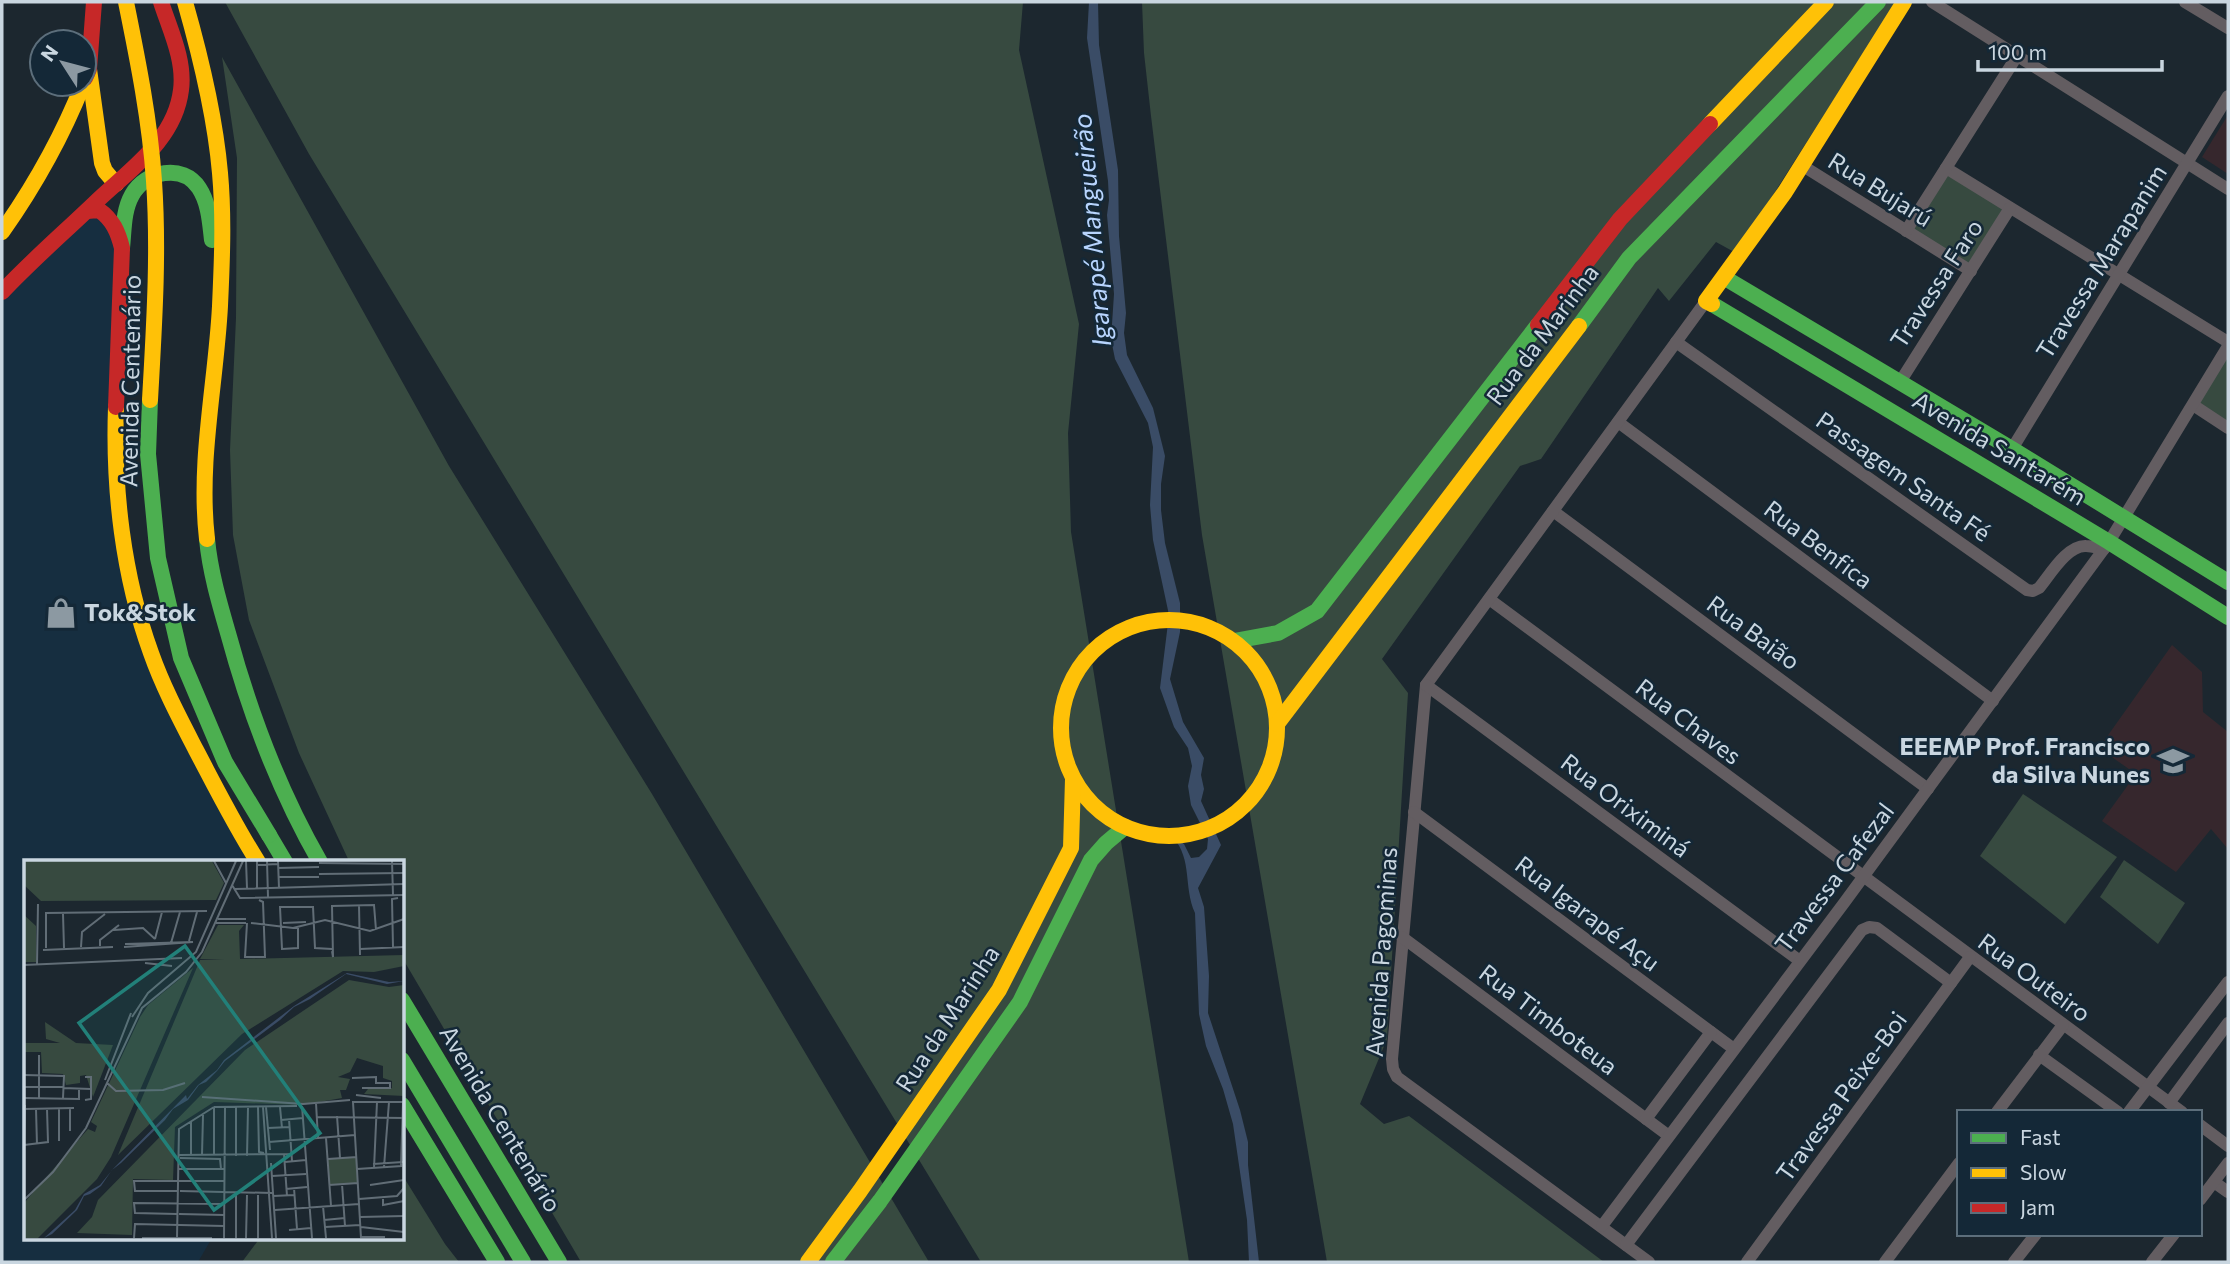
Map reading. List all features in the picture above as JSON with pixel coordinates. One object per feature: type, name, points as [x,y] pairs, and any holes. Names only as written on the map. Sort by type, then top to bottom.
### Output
[{"type":"main road","points":[[90,28],[93,2]]},
{"type":"main road","name":"Avenida Centenário","points":[[126,2],[144,95],[154,182],[156,273],[148,454],[158,558],[181,658],[225,762],[284,860]]},
{"type":"main road","points":[[2,292],[156,145],[177,109],[181,90],[179,58],[161,2]]},
{"type":"main road","points":[[185,2],[206,80],[222,199],[220,307],[204,490],[211,570],[241,682],[263,748],[295,820],[319,860]]},
{"type":"main road","name":"Rua da Marinha","points":[[1234,640],[1278,633],[1317,611],[1620,219],[1826,2]]},
{"type":"main road","name":"Rua da Marinha","points":[[1277,724],[1629,258],[1878,2]]},
{"type":"main road","points":[[1706,301],[1763,226],[1803,166],[1904,2]]},
{"type":"main road","points":[[2,232],[42,171],[78,98]]},
{"type":"main road","points":[[89,98],[104,171],[116,184]]},
{"type":"main road","points":[[220,307],[209,220],[200,185],[192,178],[177,173],[164,173],[147,178],[131,198],[125,215],[122,248],[114,451],[121,526],[133,590],[151,653],[177,712],[235,826],[257,860]]},
{"type":"main road","points":[[87,211],[99,209],[113,220],[122,248]]},
{"type":"main road","name":"Avenida Santarém","points":[[1725,278],[2012,449],[2228,582]]},
{"type":"main road","points":[[1744,324],[1746,312],[1761,299]]},
{"type":"main road","name":"Avenida Santarém","points":[[1706,301],[2228,617]]},
{"type":"main road","points":[[1190,621],[1234,640],[1251,657],[1265,677],[1274,700],[1277,724],[1275,748],[1268,771],[1256,792],[1239,810],[1219,823],[1196,832],[1172,836],[1148,834],[1125,827],[1104,815],[1087,799],[1073,779],[1061,732],[1063,708],[1070,685],[1084,661],[1116,633],[1142,623],[1190,621]]},
{"type":"main road","name":"Rua da Marinha","points":[[808,1262],[999,990],[1071,848],[1073,779]]},
{"type":"main road","name":"Rua da Marinha","points":[[834,1262],[1020,1002],[1091,860],[1125,827]]},
{"type":"main road","name":"Avenida Centenário","points":[[404,1003],[559,1262]]},
{"type":"main road","points":[[404,1063],[523,1262]]},
{"type":"main road","points":[[404,1108],[497,1262]]},
{"type":"street","points":[[1932,2],[2228,189]]},
{"type":"street","points":[[2185,2],[2228,28]]},
{"type":"street","points":[[1906,231],[2017,56]]},
{"type":"street","name":"Travessa Marapanim","points":[[2012,449],[2228,96]]},
{"type":"street","name":"Rua Bujarú","points":[[1803,166],[1971,271]]},
{"type":"street","points":[[1946,168],[2228,344]]},
{"type":"street","name":"Travessa Faro","points":[[1899,382],[2010,208]]},
{"type":"street","points":[[1426,685],[1706,301]]},
{"type":"street","name":"Passagem Santa Fé","points":[[1676,342],[2027,590],[2039,588],[2077,547],[2106,545]]},
{"type":"street","name":"Travessa Cafezal","points":[[1602,1226],[2106,545],[2228,344]]},
{"type":"street","points":[[2193,405],[2228,428]]},
{"type":"street","name":"Rua Benfica","points":[[1618,422],[1993,701]]},
{"type":"street","name":"Rua Baião","points":[[1553,512],[1928,789]]},
{"type":"street","name":"Rua Chaves","points":[[1489,599],[1862,877]]},
{"type":"street","name":"Avenida Pagominas","points":[[1426,685],[1402,937],[1393,1069],[1397,1077],[1649,1262]]},
{"type":"street","name":"Rua Oriximiná","points":[[1426,685],[1800,961]]},
{"type":"street","name":"Rua Igarapé Açu","points":[[1414,812],[1734,1049]]},
{"type":"street","name":"Rua Outeiro","points":[[1862,877],[2179,1110]]},
{"type":"street","points":[[1626,1245],[1862,930],[1877,928],[1951,983]]},
{"type":"street","name":"Rua Timboteua","points":[[1402,937],[1669,1136]]},
{"type":"street","name":"Travessa Peixe-Boi","points":[[1746,1262],[1970,957]]},
{"type":"street","points":[[2131,1110],[2228,982]]},
{"type":"street","points":[[2169,1103],[2228,1023]]},
{"type":"street","points":[[1998,1110],[2063,1025]]},
{"type":"street","points":[[1646,1119],[1711,1032]]},
{"type":"street","points":[[2039,1055],[2115,1110]]},
{"type":"street","points":[[2202,1126],[2228,1146]]},
{"type":"street","points":[[2202,1197],[2228,1163]]},
{"type":"street","points":[[1885,1262],[1957,1166]]},
{"type":"street","points":[[2214,1182],[2228,1192]]},
{"type":"street","points":[[2014,1262],[2034,1236]]},
{"type":"street","points":[[2152,1262],[2172,1236]]},
{"type":"shaded area","points":[[1089,2],[1098,2],[1099,45],[1118,170],[1119,236],[1127,355],[1153,408],[1165,456],[1161,510],[1165,543],[1180,603],[1180,632],[1170,679],[1183,722],[1204,758],[1201,775],[1204,789],[1201,801],[1221,845],[1198,888],[1204,907],[1209,976],[1208,1013],[1248,1142],[1259,1262],[1249,1262],[1247,1220],[1233,1124],[1206,1046],[1199,1014],[1195,913],[1189,893],[1186,864],[1173,837],[1184,844],[1191,858],[1199,857],[1207,849],[1208,839],[1191,805],[1188,786],[1192,766],[1188,748],[1174,727],[1160,688],[1169,615],[1153,540],[1150,505],[1153,447],[1148,423],[1115,359],[1111,339],[1114,294],[1107,215],[1108,181],[1087,38]]},
{"type":"shaded area","points":[[2228,115],[2228,174],[2202,157]]},
{"type":"shaded area","points":[[98,215],[117,237],[120,452],[128,528],[151,653],[257,860],[24,860],[24,1240],[211,1240],[198,1262],[2,1262],[2,285],[68,221]]},
{"type":"shaded area","name":"EEEMP Prof. Francisco da Silva Nunes","points":[[2172,645],[2202,672],[2203,712],[2228,732],[2228,849],[2211,829],[2176,872],[2102,821],[2136,774],[2099,748]]},
{"type":"green space","points":[[225,2],[1023,2],[1019,50],[1079,324],[1068,433],[1071,532],[1189,1262],[981,1262],[309,154]]},
{"type":"green space","points":[[1142,2],[1896,2],[1736,253],[1716,242],[1669,301],[1658,288],[1541,459],[1520,466],[1382,659],[1408,693],[1387,1039],[1360,1104],[1384,1124],[1409,1116],[1604,1262],[1327,1262],[1202,535],[1151,116]]},
{"type":"green space","points":[[222,57],[449,466],[652,794],[929,1262],[581,1262],[404,961],[404,860],[349,860],[299,753],[249,620],[233,535],[230,450],[236,318],[237,158]]},
{"type":"green space","points":[[1946,168],[2010,208],[1971,271],[1906,231]]},
{"type":"green space","points":[[2228,346],[2228,428],[2193,405]]},
{"type":"green space","points":[[2023,794],[2117,857],[2065,924],[1980,856]]},
{"type":"green space","points":[[2124,860],[2185,903],[2158,944],[2100,897]]},
{"type":"green space","points":[[404,1178],[459,1262],[242,1262],[258,1240],[404,1240]]},
{"type":"traffic: fast","points":[[1579,326],[1629,258],[1878,2]]},
{"type":"traffic: fast","points":[[122,248],[125,214],[132,195],[146,180],[164,173],[184,175],[199,188],[207,207],[212,240]]},
{"type":"traffic: fast","points":[[1725,278],[2012,449],[2228,582]]},
{"type":"traffic: fast","points":[[1712,304],[2109,542],[2228,617]]},
{"type":"traffic: fast","points":[[1234,641],[1278,633],[1317,611],[1538,325]]},
{"type":"traffic: fast","points":[[150,400],[148,454],[158,558],[181,658],[225,762],[269,835]]},
{"type":"traffic: fast","points":[[207,539],[218,598],[256,722],[278,779],[319,860]]},
{"type":"traffic: fast","points":[[833,1262],[880,1201],[1020,1002],[1091,860],[1125,827]]},
{"type":"traffic: fast","points":[[269,835],[284,860]]},
{"type":"traffic: fast","points":[[404,1003],[559,1262]]},
{"type":"traffic: fast","points":[[404,1063],[523,1262]]},
{"type":"traffic: fast","points":[[404,1108],[497,1262]]},
{"type":"traffic: slow","points":[[126,2],[147,114],[154,181],[156,263],[150,400]]},
{"type":"traffic: slow","points":[[185,2],[211,108],[218,151],[222,206],[220,306],[206,451],[207,539]]},
{"type":"traffic: slow","points":[[1710,124],[1826,2]]},
{"type":"traffic: slow","points":[[1712,304],[1706,301],[1785,192],[1904,2]]},
{"type":"traffic: slow","points":[[2,232],[47,160],[77,98]]},
{"type":"traffic: slow","points":[[93,98],[102,163],[116,184]]},
{"type":"traffic: slow","points":[[1277,724],[1579,326]]},
{"type":"traffic: slow","points":[[116,407],[118,501],[127,563],[141,624],[172,703],[257,860]]},
{"type":"traffic: slow","points":[[1169,620],[1210,628],[1229,638],[1245,652],[1259,668],[1269,687],[1277,728],[1269,769],[1259,788],[1245,804],[1229,818],[1210,828],[1169,836],[1128,828],[1109,818],[1093,804],[1079,788],[1069,769],[1061,728],[1069,687],[1079,668],[1093,652],[1109,638],[1128,628],[1169,620]]},
{"type":"traffic: slow","points":[[808,1262],[999,990],[1071,848],[1073,779]]},
{"type":"traffic: jam","points":[[92,28],[94,2]]},
{"type":"traffic: jam","points":[[2,292],[138,164],[161,138],[170,123],[177,107],[182,79],[176,45],[161,2]]},
{"type":"traffic: jam","points":[[1538,325],[1620,219],[1710,124]]},
{"type":"traffic: jam","points":[[87,211],[99,210],[108,218],[117,232],[122,248],[116,407]]},
{"type":"place","name":"Tok&Stok","points":[[61,613]]},
{"type":"place","name":"EEEMP Prof. Francisco da Silva Nunes","points":[[2173,761]]},
{"type":"water label","name":"Igarapé Mangueirão","points":[[1092,230]]}]
